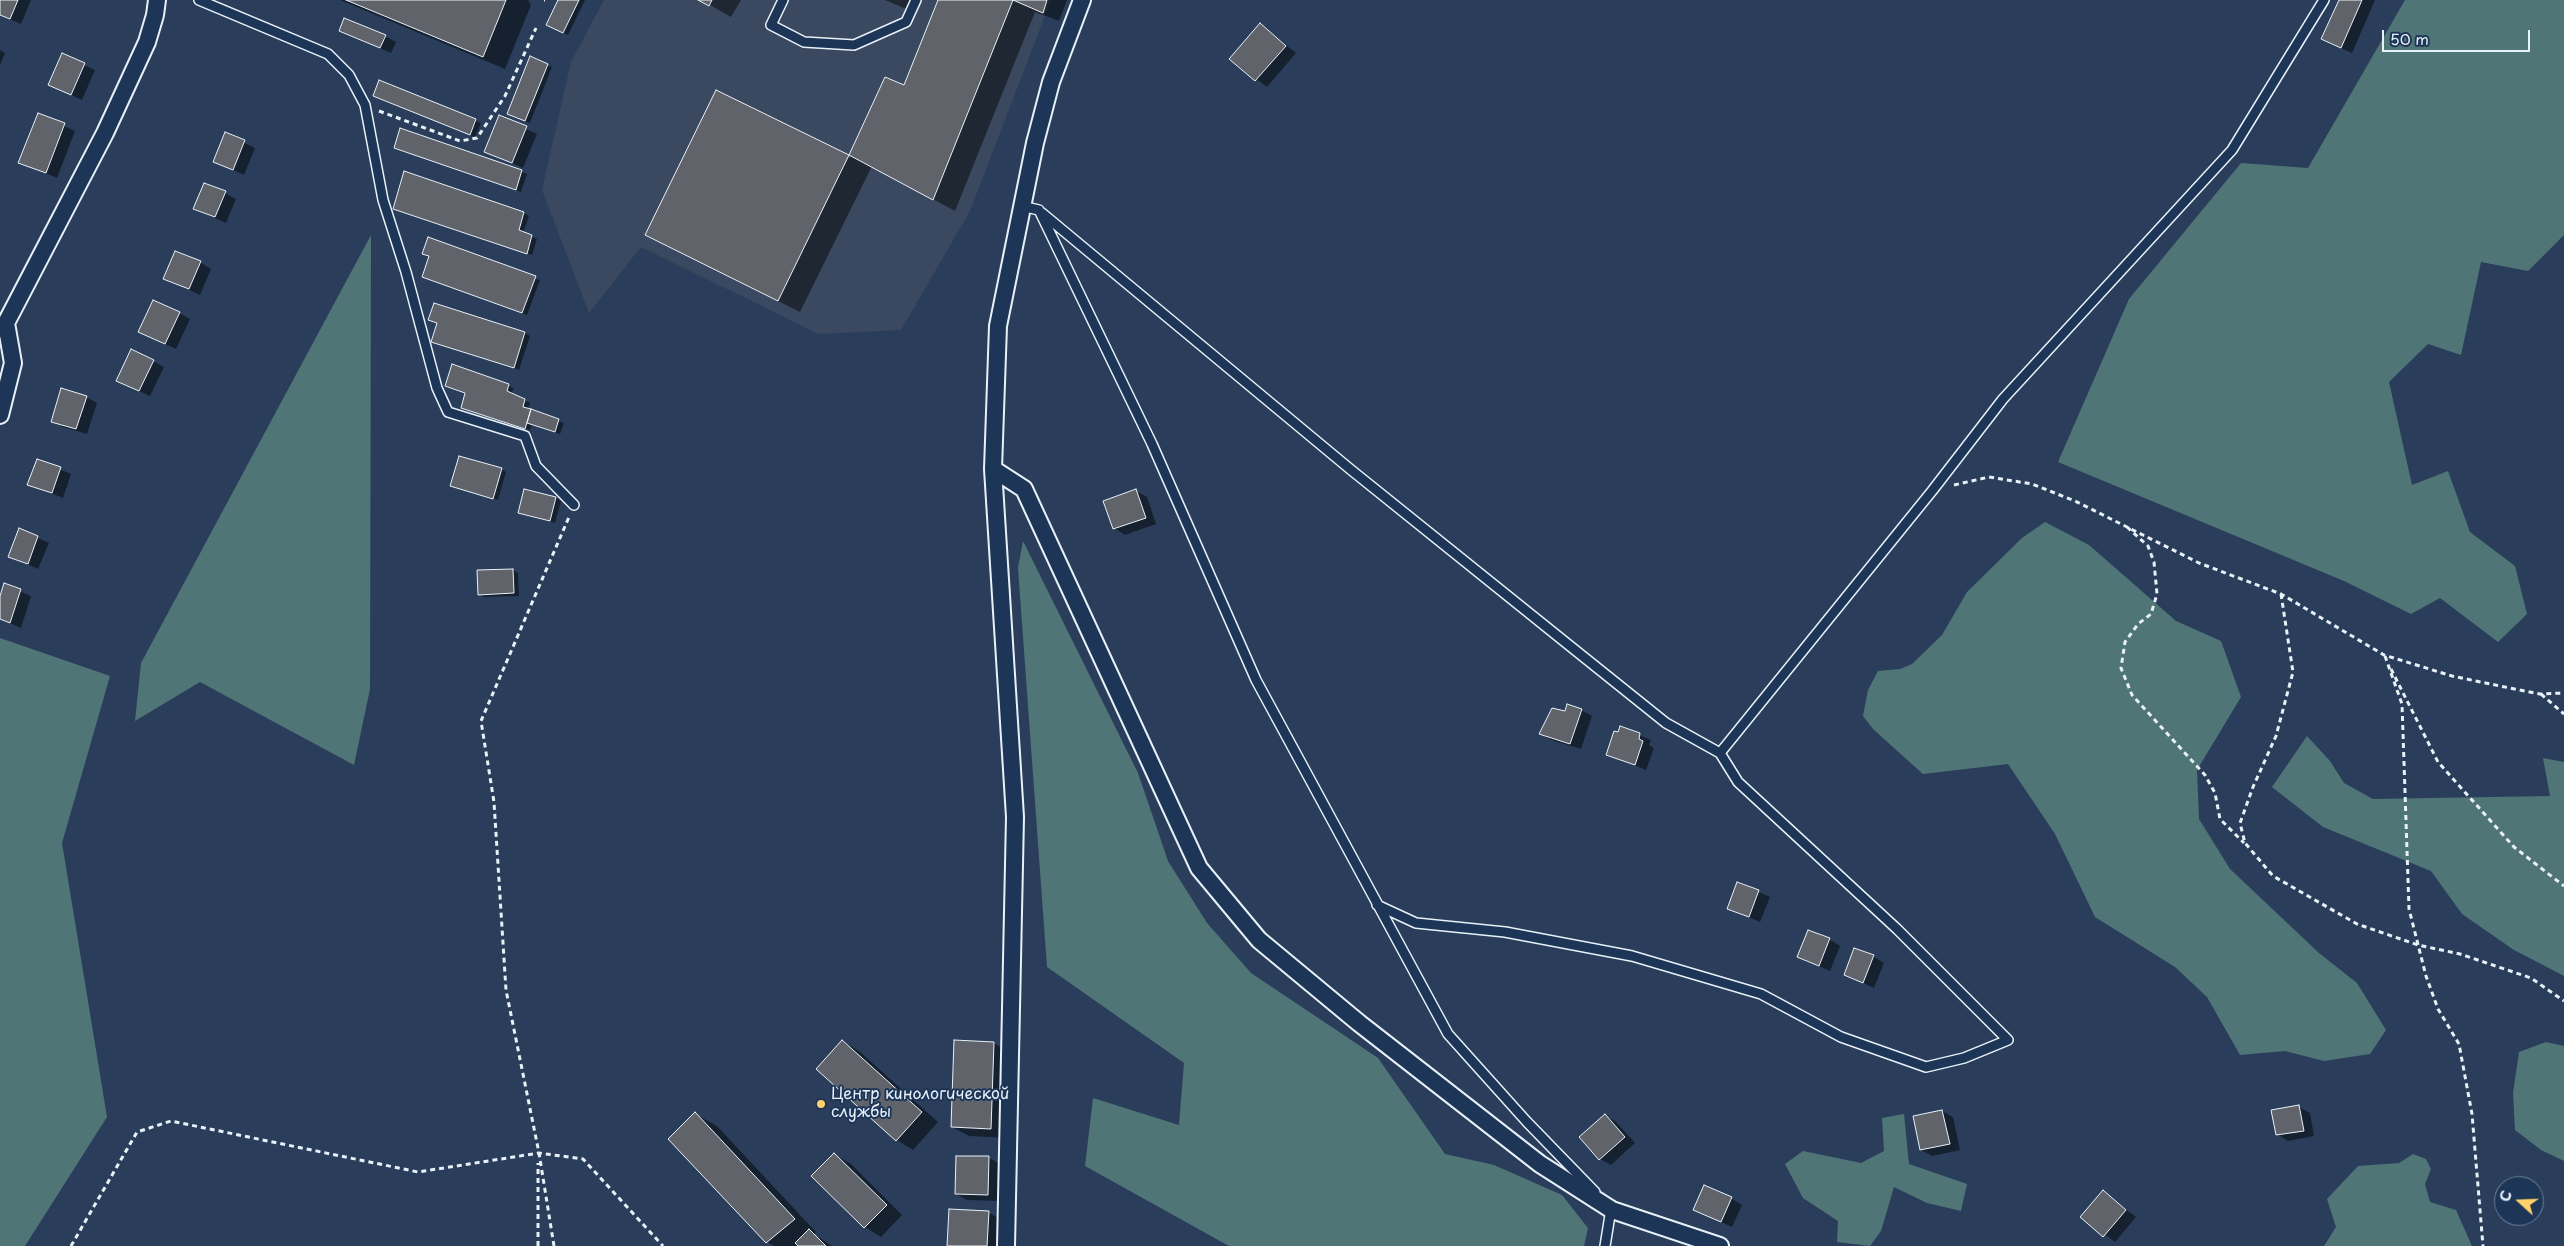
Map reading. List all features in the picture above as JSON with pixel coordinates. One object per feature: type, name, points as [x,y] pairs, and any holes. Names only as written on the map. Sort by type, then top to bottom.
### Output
[{"type":"street","points":[[0,416],[13,363],[3,326],[106,133],[147,42],[155,15],[157,0]]},
{"type":"street","points":[[1006,1246],[1016,817],[994,469],[998,326],[1021,206],[1051,82],[1082,0]]},
{"type":"street","points":[[994,469],[1024,489],[1199,868],[1259,940],[1540,1164],[1612,1210],[1720,1246]]},
{"type":"lane","points":[[199,0],[328,54],[349,75],[365,106],[383,200],[406,272],[437,388],[448,412],[524,436],[536,466],[574,505]]},
{"type":"lane","points":[[783,0],[771,25],[804,42],[854,45],[906,22],[916,0]]},
{"type":"lane","points":[[1720,753],[1932,491],[2003,399],[2232,150],[2324,0]]},
{"type":"lane","points":[[1021,206],[1039,210],[1342,463],[1666,723],[1720,753],[1738,782],[1897,929],[2008,1040],[1964,1058],[1926,1067],[1841,1038],[1761,994],[1632,956],[1505,932],[1416,923],[1377,905]]},
{"type":"lane","points":[[1039,210],[1152,444],[1256,680],[1377,905],[1448,1034],[1527,1122],[1612,1210],[1605,1246]]},
{"type":"path","points":[[365,106],[460,141],[477,138],[505,96],[536,28]]},
{"type":"path","points":[[1932,491],[1989,477],[2032,484],[2122,523],[2199,562],[2281,594],[2384,655],[2452,676],[2540,694],[2564,693]]},
{"type":"path","points":[[554,1246],[506,990],[494,802],[481,721],[574,505]]},
{"type":"path","points":[[2122,523],[2148,546],[2154,562],[2156,594],[2151,614],[2138,624],[2125,642],[2121,668],[2132,695],[2205,775],[2215,793],[2220,819],[2245,843],[2273,876],[2357,924],[2418,945],[2460,954],[2531,978],[2564,1001]]},
{"type":"path","points":[[2245,843],[2240,823],[2253,787],[2276,736],[2292,672],[2281,594]]},
{"type":"path","points":[[2384,655],[2438,762],[2514,847],[2564,886]]},
{"type":"path","points":[[2384,655],[2402,704],[2409,909],[2438,1009],[2459,1044],[2472,1114],[2482,1246]]},
{"type":"path","points":[[2540,694],[2564,714]]},
{"type":"path","points":[[71,1246],[137,1132],[171,1122],[418,1172],[538,1153],[583,1159],[662,1246]]},
{"type":"path","points":[[538,1153],[538,1246]]},
{"type":"shaded area","points":[[604,0],[1051,0],[970,211],[901,330],[819,334],[641,247],[589,313],[542,190],[571,62]]},
{"type":"green space","points":[[2405,0],[2564,0],[2564,235],[2528,271],[2481,262],[2461,355],[2428,344],[2389,382],[2412,485],[2448,471],[2470,532],[2515,566],[2527,614],[2498,642],[2440,598],[2411,614],[2344,581],[2058,462],[2129,299],[2241,163],[2308,168]]},
{"type":"green space","points":[[371,235],[370,689],[354,765],[200,682],[135,721],[141,663]]},
{"type":"green space","points":[[2045,522],[2089,545],[2176,621],[2221,641],[2241,697],[2197,770],[2199,819],[2230,869],[2319,953],[2357,983],[2386,1030],[2370,1054],[2324,1061],[2285,1051],[2240,1055],[2207,997],[2175,967],[2095,917],[2055,834],[2008,764],[1923,774],[1874,730],[1863,716],[1868,690],[1878,671],[1900,669],[1912,664],[1942,635],[1967,592],[2022,538]]},
{"type":"green space","points":[[1023,541],[1138,773],[1168,861],[1207,923],[1251,973],[1378,1058],[1445,1154],[1494,1165],[1562,1195],[1588,1228],[1584,1246],[1229,1246],[1085,1166],[1093,1098],[1179,1125],[1184,1063],[1047,967],[1018,568]]},
{"type":"green space","points":[[0,638],[110,676],[62,843],[107,1117],[25,1246],[0,1246]]},
{"type":"green space","points":[[2307,736],[2330,761],[2344,783],[2373,799],[2550,796],[2543,758],[2564,762],[2564,976],[2514,950],[2462,914],[2431,871],[2323,827],[2272,787]]},
{"type":"green space","points":[[2546,1042],[2564,1046],[2564,1161],[2541,1150],[2515,1130],[2513,1093],[2519,1052]]},
{"type":"green space","points":[[1904,1114],[1909,1164],[1967,1184],[1961,1211],[1927,1203],[1894,1187],[1881,1231],[1870,1246],[1837,1242],[1838,1221],[1803,1198],[1785,1164],[1803,1151],[1861,1163],[1884,1151],[1882,1118]]},
{"type":"green space","points":[[2413,1154],[2426,1159],[2431,1169],[2425,1184],[2430,1202],[2456,1210],[2472,1246],[2324,1246],[2336,1227],[2327,1199],[2358,1166],[2399,1163]]},
{"type":"building","points":[[0,0],[18,0],[10,19],[0,15]]},
{"type":"building","points":[[346,0],[506,0],[483,57]]},
{"type":"building","points":[[558,0],[579,0],[563,33],[546,25]]},
{"type":"building","points":[[698,0],[712,0],[709,6]]},
{"type":"building","points":[[938,0],[1013,0],[933,200],[849,155],[885,77],[904,85]]},
{"type":"building","points":[[1013,0],[1047,0],[1043,13]]},
{"type":"building","points":[[2339,0],[2362,0],[2341,48],[2321,39]]},
{"type":"building","points":[[344,18],[386,35],[380,48],[339,31]]},
{"type":"building","points":[[1260,23],[1286,46],[1255,81],[1229,59]]},
{"type":"building","points":[[62,53],[85,63],[71,95],[48,85]]},
{"type":"building","points":[[530,56],[548,64],[525,121],[507,114]]},
{"type":"building","points":[[379,80],[476,119],[470,135],[373,96]]},
{"type":"building","points":[[716,90],[849,155],[778,301],[645,235]]},
{"type":"building","points":[[38,113],[65,123],[46,173],[18,163]]},
{"type":"building","points":[[499,115],[527,126],[512,163],[484,152]]},
{"type":"building","points":[[400,128],[522,170],[516,190],[394,148]]},
{"type":"building","points":[[225,132],[245,140],[233,170],[213,162]]},
{"type":"building","points":[[404,171],[524,212],[519,230],[532,235],[527,254],[393,209]]},
{"type":"building","points":[[204,183],[226,191],[215,217],[193,209]]},
{"type":"building","points":[[428,237],[536,276],[522,313],[422,277],[429,256],[422,254]]},
{"type":"building","points":[[175,251],[201,261],[189,289],[163,279]]},
{"type":"building","points":[[153,300],[180,312],[165,344],[138,332]]},
{"type":"building","points":[[434,303],[525,332],[514,368],[431,342],[437,323],[428,320]]},
{"type":"building","points":[[131,349],[154,360],[139,391],[116,381]]},
{"type":"building","points":[[452,364],[509,384],[507,391],[525,399],[523,407],[531,409],[525,429],[461,408],[465,393],[445,386]]},
{"type":"building","points":[[61,388],[87,396],[76,429],[51,422]]},
{"type":"building","points":[[531,409],[559,419],[555,432],[527,423]]},
{"type":"building","points":[[459,456],[502,468],[493,499],[450,486]]},
{"type":"building","points":[[37,459],[61,467],[52,493],[27,485]]},
{"type":"building","points":[[524,489],[556,497],[550,521],[518,513]]},
{"type":"building","points":[[1136,489],[1146,518],[1113,529],[1103,501]]},
{"type":"building","points":[[19,528],[38,536],[28,564],[8,557]]},
{"type":"building","points":[[513,569],[514,593],[478,595],[477,570]]},
{"type":"building","points":[[4,583],[21,589],[10,623],[0,619],[0,596]]},
{"type":"building","points":[[1567,704],[1582,709],[1570,744],[1539,734],[1552,708],[1565,711]]},
{"type":"building","points":[[1620,726],[1640,733],[1639,739],[1643,741],[1635,765],[1606,755],[1614,731],[1618,732]]},
{"type":"building","points":[[1737,882],[1759,890],[1749,917],[1727,909]]},
{"type":"building","points":[[1808,930],[1830,938],[1819,966],[1797,957]]},
{"type":"building","points":[[1854,948],[1874,955],[1863,983],[1844,975]]},
{"type":"building","points":[[842,1040],[922,1112],[896,1141],[816,1069]]},
{"type":"building","points":[[954,1040],[994,1042],[991,1129],[951,1127]]},
{"type":"building","points":[[2299,1105],[2304,1131],[2276,1135],[2271,1110]]},
{"type":"building","points":[[1942,1110],[1950,1144],[1920,1150],[1913,1116]]},
{"type":"building","points":[[695,1112],[795,1219],[766,1243],[668,1139]]},
{"type":"building","points":[[1605,1114],[1625,1137],[1599,1160],[1579,1137]]},
{"type":"building","points":[[834,1153],[887,1205],[864,1228],[811,1176]]},
{"type":"building","points":[[956,1156],[989,1156],[988,1195],[955,1194]]},
{"type":"building","points":[[1704,1185],[1732,1197],[1721,1222],[1693,1210]]},
{"type":"building","points":[[2103,1190],[2126,1210],[2103,1237],[2080,1217]]},
{"type":"building","points":[[949,1209],[989,1211],[987,1246],[947,1246]]},
{"type":"building","points":[[809,1229],[826,1246],[798,1246],[795,1243]]},
{"type":"place","name":"Центр кинологической службы","points":[[821,1104]]}]
